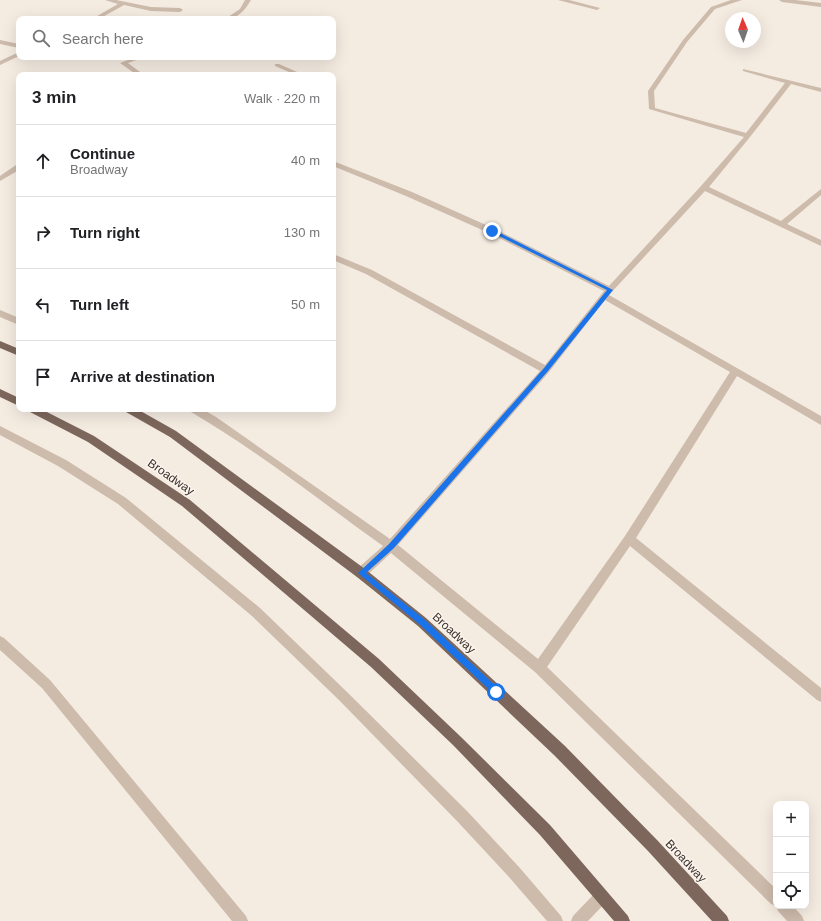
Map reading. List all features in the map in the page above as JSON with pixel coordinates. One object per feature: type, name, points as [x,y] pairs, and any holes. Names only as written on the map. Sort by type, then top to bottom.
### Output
[{"type":"main road","points":[[0,344],[16,352]]},
{"type":"main road","points":[[0,393],[16,401]]},
{"type":"main road","name":"Broadway","points":[[39,412],[91,439],[186,503],[375,663],[457,741],[545,830],[623,921]]},
{"type":"main road","name":"Broadway","points":[[134,412],[173,434],[361,573],[422,622],[560,751],[653,846],[722,921]]},
{"type":"street","points":[[108,0],[151,9],[180,10]]},
{"type":"street","points":[[233,16],[242,10],[248,0]]},
{"type":"street","points":[[561,0],[597,8]]},
{"type":"street","points":[[739,0],[725,3],[713,8],[685,41],[651,91],[652,109],[748,136]]},
{"type":"street","points":[[782,0],[821,5]]},
{"type":"street","points":[[100,16],[124,3]]},
{"type":"street","points":[[0,42],[16,45]]},
{"type":"street","points":[[0,63],[16,55]]},
{"type":"street","points":[[131,60],[123,62],[137,72]]},
{"type":"street","points":[[277,65],[294,72]]},
{"type":"street","points":[[745,70],[821,90]]},
{"type":"street","points":[[361,573],[391,546],[546,370],[607,293],[704,188],[748,136],[788,82]]},
{"type":"street","points":[[336,164],[409,194],[492,231],[607,293],[735,371],[821,421]]},
{"type":"street","points":[[0,179],[16,169]]},
{"type":"street","points":[[704,188],[821,243]]},
{"type":"street","points":[[782,224],[821,191]]},
{"type":"street","points":[[336,258],[369,272],[546,370]]},
{"type":"street","points":[[0,313],[16,321]]},
{"type":"street","points":[[539,668],[629,539],[735,371]]},
{"type":"street","points":[[199,412],[270,459],[391,546],[539,668],[773,896]]},
{"type":"street","points":[[0,430],[62,463],[122,501],[256,612],[343,696],[462,816],[514,872],[556,921]]},
{"type":"street","points":[[629,539],[821,696]]},
{"type":"street","points":[[0,642],[46,684],[241,921]]},
{"type":"street","points":[[578,921],[601,897]]},
{"type":"street","points":[[786,909],[797,921]]},
{"type":"route","points":[[492,231],[610,290],[546,370],[391,546],[361,573],[422,622],[496,692]]}]
